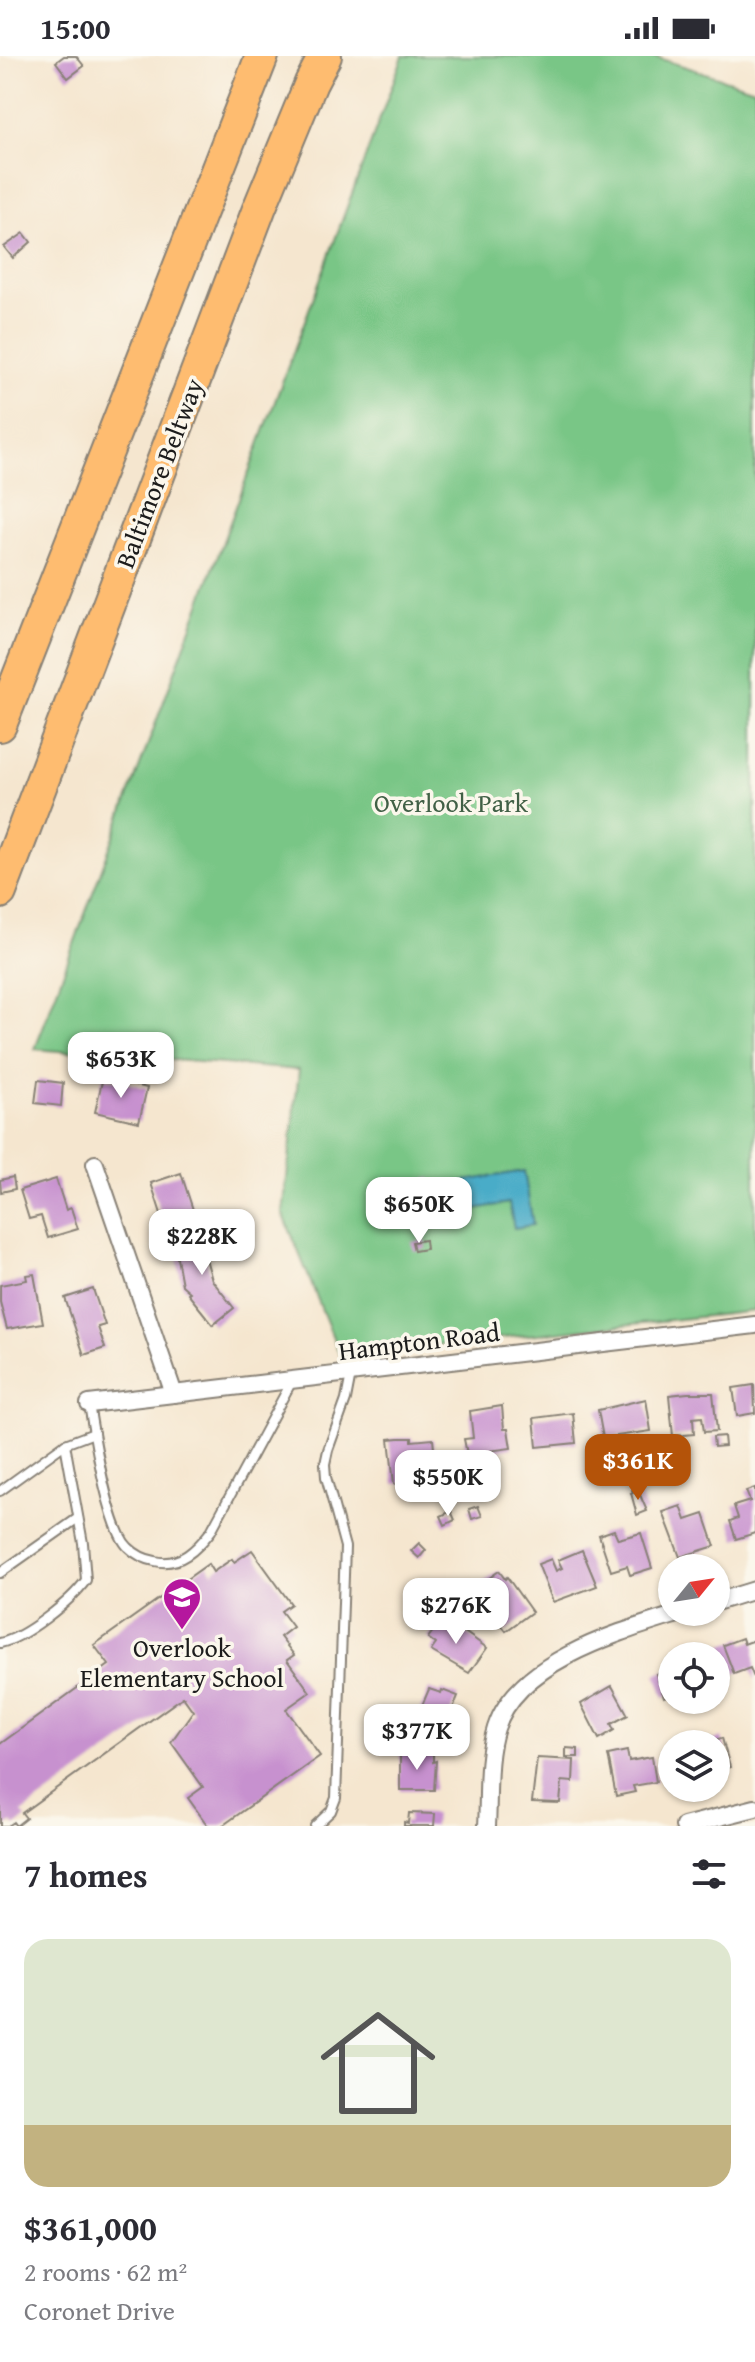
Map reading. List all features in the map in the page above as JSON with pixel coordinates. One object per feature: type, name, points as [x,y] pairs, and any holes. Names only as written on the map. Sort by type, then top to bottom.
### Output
[{"type":"highway","points":[[0,725],[262,56]]},
{"type":"highway","name":"Baltimore Beltway","points":[[0,892],[259,209],[325,56]]},
{"type":"street","points":[[95,1164],[174,1394]]},
{"type":"street","name":"Hampton Road","points":[[89,1404],[755,1325]]},
{"type":"street","points":[[730,1598],[755,1590]]},
{"type":"street","points":[[487,1826],[490,1752],[497,1724],[516,1696],[568,1654],[601,1638],[658,1620]]},
{"type":"street","points":[[684,1826],[755,1808]]},
{"type":"lane","points":[[315,1826],[331,1811],[336,1798],[345,1547],[325,1464],[346,1400],[351,1373]]},
{"type":"lane","points":[[89,1404],[117,1531],[126,1546],[143,1558],[163,1563],[181,1559],[196,1550],[211,1531],[292,1380]]},
{"type":"lane","points":[[0,1491],[65,1444],[94,1433]]},
{"type":"lane","points":[[0,1643],[16,1638],[71,1598],[86,1580],[65,1444]]},
{"type":"lane","points":[[0,1573],[78,1518]]},
{"type":"green space","name":"Overlook Park","points":[[403,56],[652,56],[755,89],[755,1311],[340,1355],[283,1213],[299,1070],[35,1049]]},
{"type":"water","points":[[524,1171],[533,1225],[514,1228],[509,1203],[452,1213],[447,1184]]},
{"type":"building","points":[[64,56],[76,56],[84,66],[68,78],[56,62]]},
{"type":"building","points":[[24,233],[31,242],[13,258],[4,247]]},
{"type":"building","points":[[103,1077],[147,1088],[139,1122],[95,1112]]},
{"type":"building","points":[[38,1080],[63,1083],[61,1106],[35,1103]]},
{"type":"building","points":[[181,1173],[194,1213],[164,1223],[151,1183]]},
{"type":"building","points":[[13,1177],[15,1189],[1,1192],[0,1180]]},
{"type":"building","points":[[431,1178],[436,1208],[410,1213],[404,1183]]},
{"type":"building","points":[[56,1179],[66,1210],[71,1208],[78,1229],[48,1238],[41,1216],[29,1219],[20,1190]]},
{"type":"building","points":[[216,1233],[221,1251],[205,1255],[212,1280],[234,1308],[213,1325],[182,1285],[175,1247],[189,1244],[188,1240]]},
{"type":"building","points":[[425,1240],[426,1249],[414,1251],[412,1242]]},
{"type":"building","points":[[34,1274],[43,1323],[7,1329],[0,1302],[0,1285],[27,1280],[26,1275]]},
{"type":"building","points":[[93,1289],[105,1325],[98,1327],[105,1348],[84,1355],[65,1298]]},
{"type":"building","points":[[754,1385],[755,1413],[737,1416],[733,1388]]},
{"type":"building","points":[[713,1393],[717,1431],[704,1432],[702,1417],[693,1418],[694,1434],[673,1436],[669,1395]]},
{"type":"building","points":[[646,1399],[651,1431],[603,1438],[598,1410]]},
{"type":"building","points":[[502,1406],[504,1429],[508,1429],[511,1448],[467,1454],[464,1439],[473,1438],[470,1411]]},
{"type":"building","points":[[573,1413],[576,1443],[537,1447],[534,1418]]},
{"type":"building","points":[[724,1436],[725,1446],[714,1447],[713,1437]]},
{"type":"building","points":[[412,1438],[412,1441],[433,1439],[437,1479],[394,1484],[389,1439]]},
{"type":"building","points":[[637,1488],[647,1511],[637,1515],[631,1493]]},
{"type":"building","points":[[755,1488],[755,1533],[736,1539],[730,1521],[738,1518],[734,1506],[750,1501],[746,1491]]},
{"type":"building","points":[[478,1506],[482,1516],[472,1519],[469,1509]]},
{"type":"building","points":[[681,1506],[686,1520],[704,1514],[715,1546],[679,1554],[663,1512]]},
{"type":"building","points":[[451,1511],[455,1520],[445,1525],[441,1516]]},
{"type":"building","points":[[614,1530],[618,1539],[641,1533],[652,1568],[630,1575],[627,1566],[611,1571],[599,1535]]},
{"type":"building","points":[[419,1543],[426,1550],[419,1558],[411,1551]]},
{"type":"building","points":[[252,1550],[291,1604],[281,1611],[293,1627],[280,1637],[294,1655],[287,1660],[310,1692],[286,1709],[320,1756],[222,1826],[208,1826],[188,1798],[203,1787],[171,1742],[193,1711],[183,1697],[22,1813],[26,1818],[16,1826],[13,1822],[0,1826],[0,1744],[109,1665],[94,1645],[208,1564],[213,1572]]},
{"type":"building","points":[[582,1550],[597,1586],[553,1602],[538,1564],[551,1559],[556,1571],[562,1568],[558,1560]]},
{"type":"building","points":[[499,1571],[505,1579],[507,1577],[532,1612],[506,1631],[478,1598],[487,1592],[481,1584]]},
{"type":"building","points":[[441,1620],[449,1626],[452,1623],[487,1648],[469,1673],[431,1651],[436,1644],[428,1638]]},
{"type":"building","points":[[742,1638],[744,1644],[755,1640],[755,1680],[750,1668],[734,1674],[730,1663],[730,1642]]},
{"type":"building","points":[[612,1686],[628,1715],[611,1724],[614,1730],[599,1739],[581,1704]]},
{"type":"building","points":[[429,1689],[458,1696],[444,1730],[416,1720]]},
{"type":"building","points":[[566,1748],[578,1749],[578,1757],[566,1757]]},
{"type":"building","points":[[627,1751],[629,1761],[652,1757],[656,1782],[633,1786],[635,1792],[616,1796],[608,1755]]},
{"type":"building","points":[[400,1754],[433,1754],[433,1762],[436,1761],[434,1790],[400,1790]]},
{"type":"building","points":[[537,1758],[574,1760],[573,1782],[562,1781],[560,1803],[532,1802]]},
{"type":"building","points":[[409,1813],[435,1814],[434,1826],[404,1826],[404,1822],[408,1823]]},
{"type":"place","name":"Overlook Elementary School","points":[[182,1631]]}]
